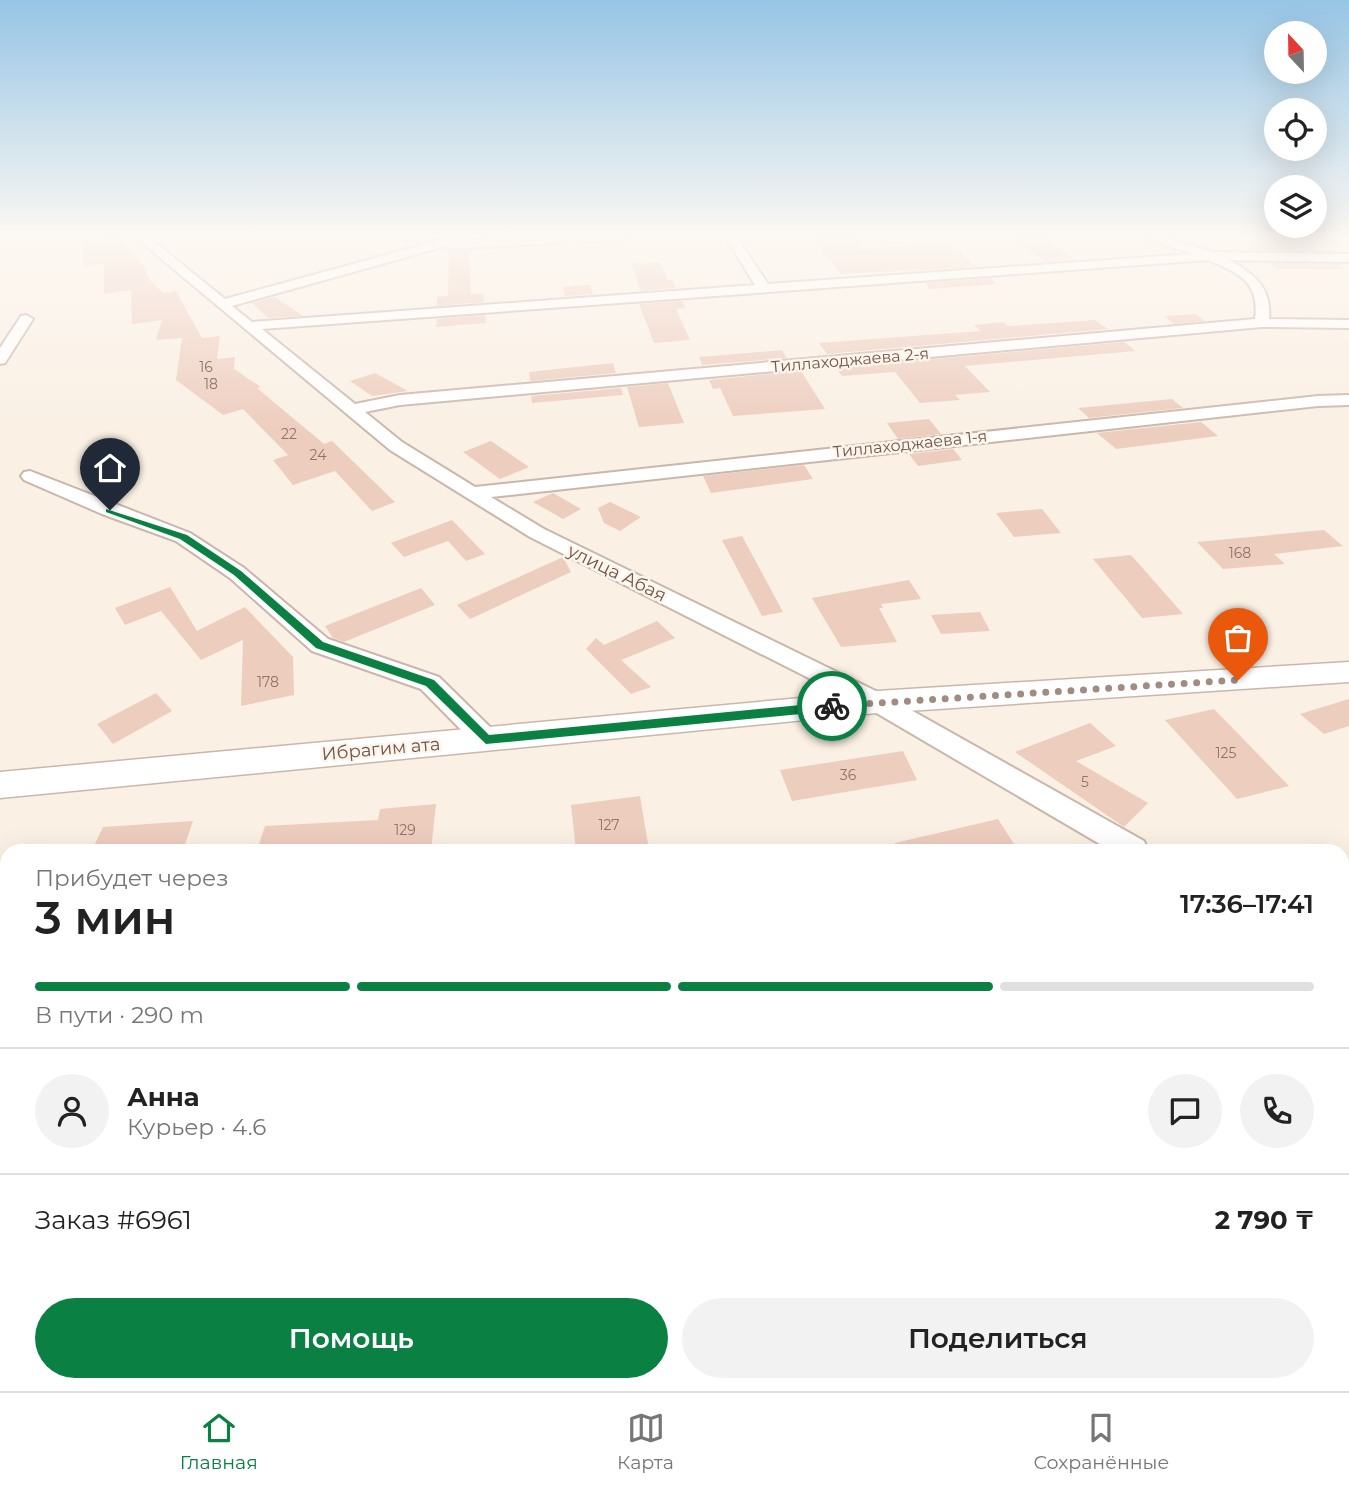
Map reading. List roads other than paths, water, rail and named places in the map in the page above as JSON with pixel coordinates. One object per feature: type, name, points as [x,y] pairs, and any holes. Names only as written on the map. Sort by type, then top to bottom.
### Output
[{"type":"street","name":"улица Абая","points":[[219,301],[396,446],[537,533],[877,702],[1124,844]]},
{"type":"street","points":[[223,304],[234,301]]},
{"type":"street","points":[[250,326],[580,301]]},
{"type":"street","points":[[1262,323],[1263,301]]},
{"type":"street","points":[[0,360],[26,318]]},
{"type":"street","name":"Тиллаходжаева 2-я","points":[[352,410],[400,400],[1262,323],[1349,324]]},
{"type":"street","name":"Тиллаходжаева 1-я","points":[[472,493],[1304,402],[1349,400]]},
{"type":"street","points":[[30,476],[183,537],[237,573],[320,645],[430,683],[486,739]]},
{"type":"street","name":"Ибрагим ата","points":[[0,785],[877,702],[1349,673]]}]
